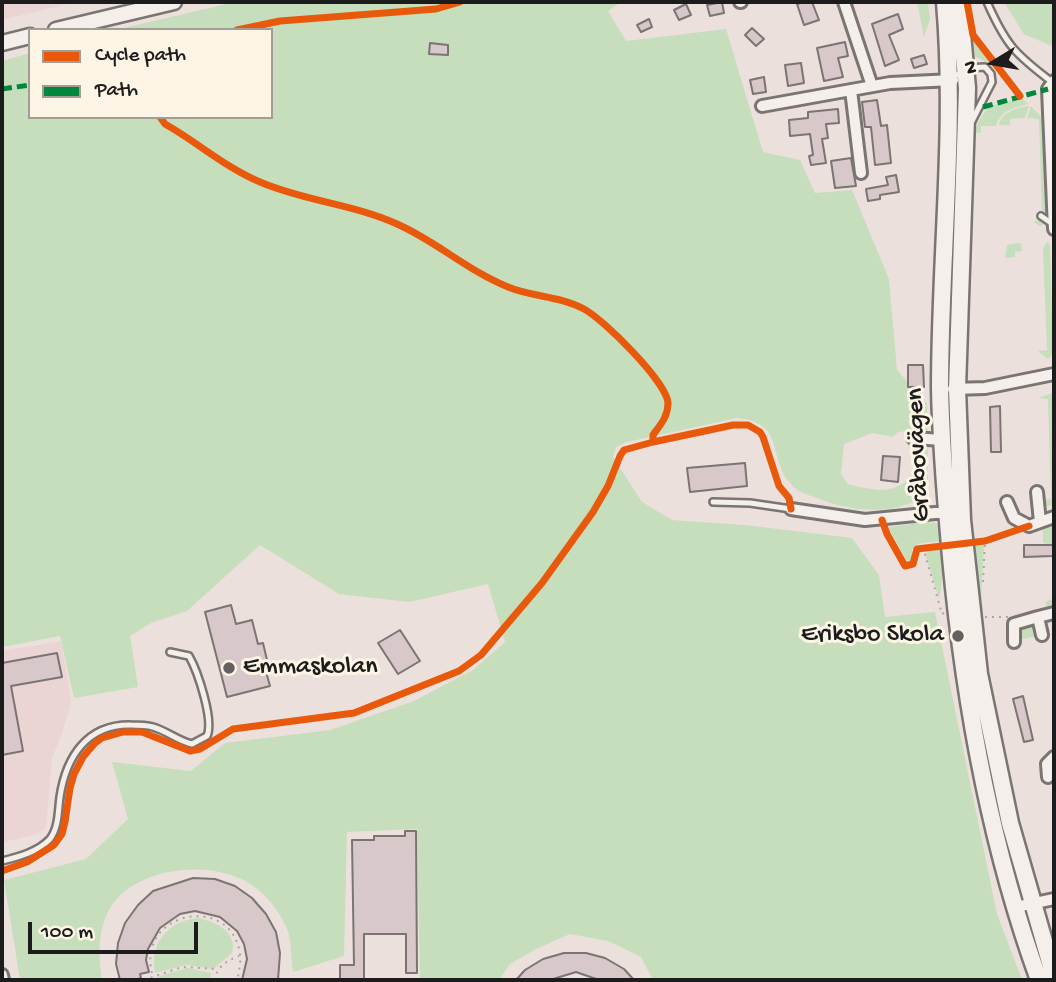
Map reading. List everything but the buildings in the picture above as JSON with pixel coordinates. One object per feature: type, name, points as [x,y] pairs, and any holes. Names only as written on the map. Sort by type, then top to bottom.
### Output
[{"type":"main road","name":"Gråbovägen","points":[[945,2],[950,79],[948,186],[943,245],[949,389],[979,674],[1010,823],[1054,976]]},
{"type":"main road","name":"Gråbovägen","points":[[959,2],[967,68],[968,130],[961,253],[942,440],[947,513],[958,636],[976,743],[1001,853],[1040,980]]},
{"type":"street","points":[[64,28],[174,2]]},
{"type":"street","points":[[844,2],[872,86]]},
{"type":"street","points":[[2,43],[28,36]]},
{"type":"street","points":[[762,106],[872,86],[950,79],[967,88]]},
{"type":"street","points":[[1053,82],[1048,89],[1054,227]]},
{"type":"street","points":[[851,90],[861,173]]},
{"type":"street","points":[[949,389],[985,388],[1054,374]]},
{"type":"street","points":[[913,438],[942,440]]},
{"type":"street","points":[[1037,492],[1040,522]]},
{"type":"street","points":[[1007,502],[1014,518],[1030,526],[1054,517]]},
{"type":"street","points":[[791,509],[865,520],[947,513],[954,519],[962,520]]},
{"type":"street","points":[[1014,642],[1014,624],[1054,613]]},
{"type":"street","points":[[1038,617],[1042,635]]},
{"type":"street","points":[[1048,777],[1047,764],[1054,757]]},
{"type":"street","points":[[1017,907],[1054,899]]},
{"type":"lane","points":[[987,2],[1001,34],[1010,46],[1053,82]]},
{"type":"lane","points":[[950,79],[967,68],[985,67],[990,71],[992,79],[968,130]]},
{"type":"lane","points":[[1041,216],[1054,227]]},
{"type":"lane","points":[[713,502],[750,503],[791,509]]},
{"type":"lane","points":[[2,861],[30,852],[50,838],[56,827],[62,786],[71,763],[94,732],[119,725],[152,726],[192,744],[207,736],[210,723],[196,667],[189,656],[170,652]]},
{"type":"path","points":[[983,586],[985,541]]},
{"type":"path","points":[[923,547],[942,614],[944,613]]},
{"type":"path","points":[[989,617],[997,616]]},
{"type":"path","points":[[154,979],[150,957],[156,939],[168,925],[184,917],[216,920],[232,934],[240,956],[238,977]]},
{"type":"path","points":[[214,980],[217,969],[240,956]]},
{"type":"path","points":[[144,980],[154,979],[182,967],[217,969]]},
{"type":"shaded area","points":[[2,2],[76,2],[2,20]]},
{"type":"shaded area","points":[[61,641],[71,702],[52,758],[46,828],[35,835],[2,842],[2,651]]},
{"type":"green space","points":[[235,2],[621,2],[608,11],[626,41],[726,29],[763,152],[800,160],[815,193],[852,190],[889,279],[897,370],[927,404],[928,485],[925,496],[899,507],[872,510],[830,503],[793,486],[783,473],[773,442],[763,426],[737,418],[627,442],[616,447],[613,457],[642,502],[672,520],[745,525],[852,538],[879,575],[885,617],[935,612],[997,914],[1022,980],[653,980],[641,957],[608,941],[570,934],[510,964],[499,980],[420,980],[417,829],[347,832],[344,956],[293,972],[291,944],[284,921],[262,894],[241,879],[225,873],[187,870],[149,878],[118,897],[104,920],[100,937],[102,980],[20,980],[4,880],[86,859],[128,819],[112,762],[191,771],[225,743],[330,730],[414,701],[473,670],[505,642],[488,584],[409,602],[339,594],[260,545],[187,611],[151,623],[130,636],[138,687],[74,698],[60,636],[2,647],[2,61],[28,54],[28,119],[273,119],[273,28],[124,28]],"holes":[[[908,431],[908,446],[920,458],[908,479],[891,489],[872,489],[848,484],[841,474],[844,444],[872,433],[893,437],[898,432]]]},
{"type":"green space","points":[[917,2],[928,2],[930,19],[924,37]]},
{"type":"green space","points":[[1004,2],[1054,2],[1054,47],[1024,34]]},
{"type":"green space","points":[[970,35],[992,63],[991,65],[975,56]]},
{"type":"green space","points":[[1022,98],[1028,104],[1004,113],[996,126],[981,126],[981,133],[975,133],[978,122],[989,106]]},
{"type":"green space","points":[[1029,106],[1025,118],[1010,119],[1010,125],[999,125],[1006,114]]},
{"type":"green space","points":[[1031,106],[1045,121],[1049,222],[1040,226],[1033,222],[1042,218],[1039,119],[1027,118]]},
{"type":"green space","points":[[1048,241],[1053,349],[1048,359],[1038,351],[1047,350],[1043,248]]},
{"type":"green space","points":[[1021,244],[1022,251],[1015,252],[1015,257],[1005,258],[1007,245]]},
{"type":"green space","points":[[1052,393],[1054,505],[1045,506],[1042,500],[1051,499],[1048,399],[1038,398]]},
{"type":"green space","points":[[1054,520],[1054,598],[1053,545],[1043,543],[1043,525]]},
{"type":"green space","points":[[927,522],[936,523],[942,538],[943,572],[939,599],[926,556],[928,549],[939,548],[938,541],[917,544],[912,550],[912,562],[908,563],[889,529]]},
{"type":"green space","points":[[984,543],[981,602],[979,603],[970,546]]},
{"type":"green space","points":[[1054,598],[1054,607],[1047,606],[1045,602]]},
{"type":"green space","points":[[1034,625],[1037,636],[1018,640],[1019,627]]},
{"type":"green space","points":[[198,918],[218,925],[229,934],[232,939],[232,953],[213,969],[186,965],[155,973],[155,952],[163,935],[178,924]]},
{"type":"green space","points":[[187,968],[211,973],[210,980],[157,978],[160,976]]},
{"type":"marked path","points":[[2,89],[28,85]]},
{"type":"marked path","points":[[983,107],[1048,89]]},
{"type":"cycle path","points":[[247,28],[280,21],[436,9],[460,2]]},
{"type":"cycle path","points":[[967,2],[973,35],[1020,96]]},
{"type":"cycle path","points":[[161,119],[223,162],[260,182],[380,217],[411,231],[479,273],[508,287],[565,301],[584,309],[633,352],[665,393],[667,412],[653,435],[653,442]]},
{"type":"cycle path","points":[[2,871],[27,862],[54,845],[62,834],[74,774],[83,757],[102,738],[123,732],[142,732],[190,751],[200,749],[233,729],[354,713],[459,671],[481,655],[542,583],[593,512],[624,450],[733,425],[748,425],[763,437],[779,486],[789,498],[791,509]]},
{"type":"cycle path","points":[[882,520],[905,566],[913,564],[917,549],[985,541],[1029,526]]},
{"type":"place","name":"Eriksbo Skola","points":[[958,636]]},
{"type":"place","name":"Emmaskolan","points":[[229,668]]}]
